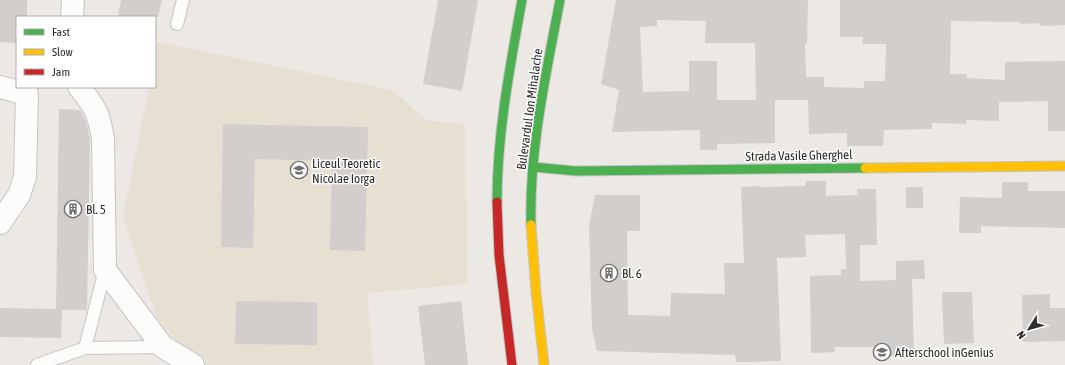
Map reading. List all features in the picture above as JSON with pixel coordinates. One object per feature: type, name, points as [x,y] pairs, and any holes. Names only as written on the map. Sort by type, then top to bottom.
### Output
[{"type":"main road","name":"Bulevardul Ion Mihalache","points":[[512,365],[499,248],[497,190],[501,131],[509,68],[522,0]]},
{"type":"main road","name":"Bulevardul Ion Mihalache","points":[[544,365],[534,274],[531,220],[533,167],[543,87],[560,0]]},
{"type":"main road","name":"Strada Vasile Gherghel","points":[[533,167],[576,171],[1065,166]]},
{"type":"street","points":[[72,16],[73,0]]},
{"type":"street","points":[[0,87],[35,90],[25,177],[19,195],[0,223]]},
{"type":"street","points":[[79,88],[93,104],[100,120],[103,139],[105,270],[163,347],[193,365]]},
{"type":"lane","points":[[177,24],[183,0]]},
{"type":"lane","points":[[85,348],[105,270]]},
{"type":"lane","points":[[37,365],[85,348],[163,347]]},
{"type":"shaded area","name":"Liceul Teoretic Nicolae Iorga","points":[[158,42],[392,90],[428,121],[465,124],[467,284],[367,293],[373,365],[196,365],[157,318],[123,217],[149,88],[156,88],[156,53]]},
{"type":"building","points":[[0,0],[27,0],[27,16],[16,16],[16,43],[0,42]]},
{"type":"building","points":[[121,0],[162,0],[158,17],[118,16]]},
{"type":"building","points":[[438,0],[478,0],[462,91],[423,84]]},
{"type":"building","points":[[616,0],[808,0],[807,44],[805,44],[806,77],[824,77],[824,87],[864,88],[864,81],[885,81],[886,44],[862,44],[863,37],[840,37],[840,0],[1065,0],[1065,25],[1040,26],[1040,23],[1020,24],[1020,22],[951,21],[950,74],[967,74],[967,78],[1005,80],[1005,62],[1065,61],[1065,131],[1048,131],[1048,101],[999,102],[999,121],[966,120],[966,124],[932,123],[932,129],[884,130],[883,146],[847,146],[847,133],[809,134],[808,100],[775,100],[775,143],[717,144],[717,150],[700,150],[700,130],[612,132],[619,90],[601,84]],"holes":[[[657,20],[706,21],[705,43],[755,43],[756,100],[717,100],[717,61],[689,61],[689,91],[643,92],[640,27],[657,26]]]},
{"type":"building","name":"Bl. 5","points":[[59,109],[80,110],[86,121],[90,139],[87,310],[62,310],[61,338],[0,337],[0,308],[56,309]]},
{"type":"building","points":[[223,124],[368,127],[365,251],[330,250],[332,161],[255,159],[253,248],[221,247]]},
{"type":"building","points":[[806,181],[826,181],[826,196],[858,195],[857,189],[876,189],[877,245],[860,245],[860,281],[896,280],[896,261],[924,260],[925,279],[912,279],[914,355],[879,357],[878,347],[835,347],[835,352],[811,353],[810,276],[841,275],[841,269],[846,269],[845,234],[805,235],[806,257],[777,258],[781,361],[736,362],[735,355],[597,351],[592,328],[589,226],[595,195],[640,195],[640,231],[627,231],[628,315],[670,316],[671,293],[725,294],[724,263],[744,263],[741,187],[806,186]]},
{"type":"building","points":[[1002,182],[1028,182],[1028,191],[1065,191],[1065,228],[981,226],[981,233],[959,233],[960,197],[1002,198]]},
{"type":"building","points":[[906,187],[923,187],[923,208],[906,208]]},
{"type":"building","points":[[942,292],[972,292],[974,343],[944,344]]},
{"type":"building","points":[[1050,294],[1050,308],[1065,308],[1065,341],[1023,342],[1022,295]]},
{"type":"building","points":[[236,301],[317,302],[317,345],[235,344]]},
{"type":"building","points":[[461,301],[468,365],[425,365],[418,306]]},
{"type":"traffic: fast","points":[[497,202],[499,151],[502,126],[522,0]]},
{"type":"traffic: fast","points":[[531,225],[531,197],[536,140],[544,84],[560,0]]},
{"type":"traffic: fast","points":[[533,167],[576,171],[865,168]]},
{"type":"traffic: slow","points":[[865,168],[1065,166]]},
{"type":"traffic: slow","points":[[531,225],[536,292],[544,365]]},
{"type":"traffic: jam","points":[[497,202],[499,255],[512,365]]},
{"type":"place","name":"Liceul Teoretic Nicolae Iorga","points":[[299,170]]},
{"type":"place","name":"Bl. 5","points":[[73,209]]},
{"type":"place","name":"Bl. 6","points":[[609,273]]},
{"type":"place","name":"Afterschool inGenius","points":[[882,352]]}]
